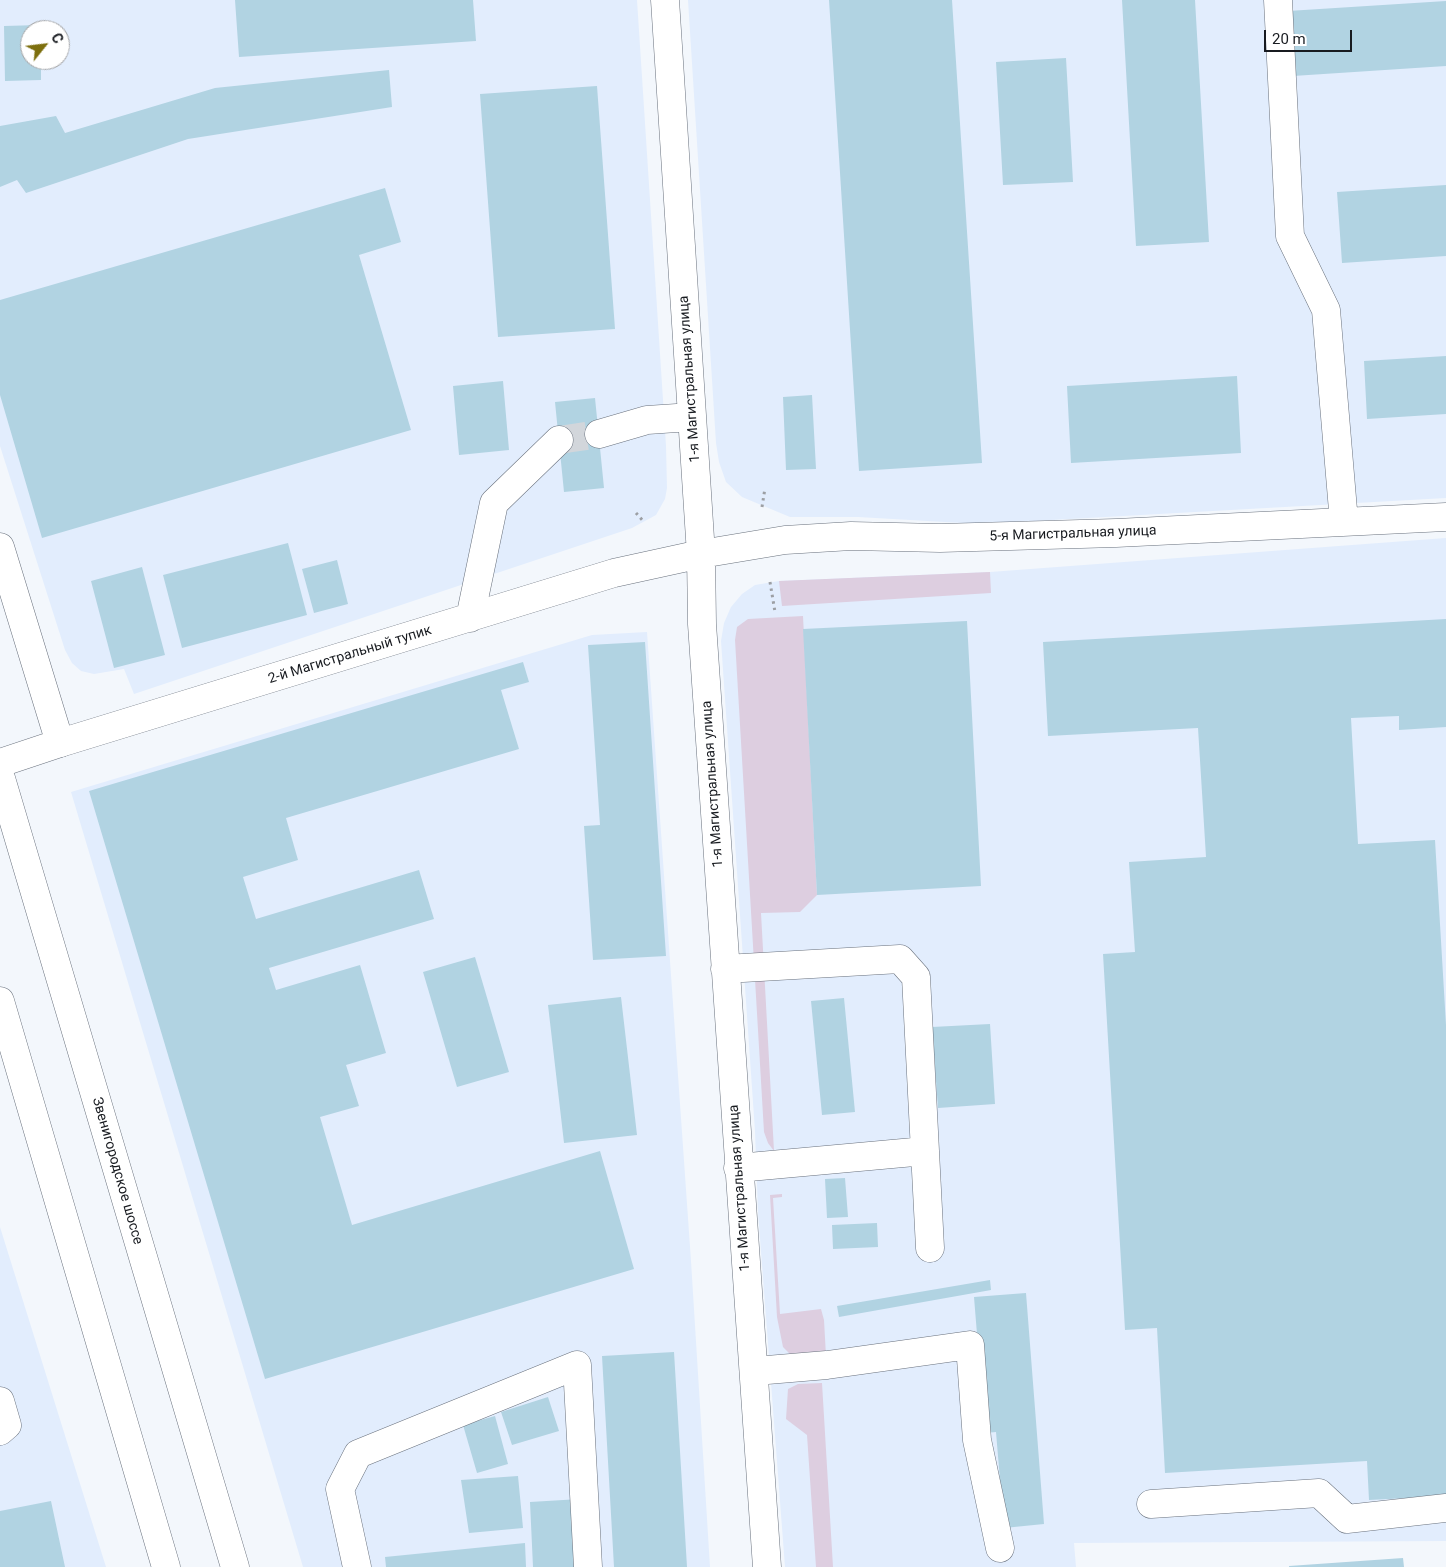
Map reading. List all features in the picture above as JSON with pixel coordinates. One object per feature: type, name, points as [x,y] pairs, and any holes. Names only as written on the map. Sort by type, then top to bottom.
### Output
[{"type":"street","name":"1-я Магистральная улица","points":[[665,0],[701,554],[702,624],[738,1168],[755,1371],[767,1567]]},
{"type":"street","points":[[1278,0],[1290,236],[1326,310],[1344,522]]},
{"type":"street","points":[[599,434],[647,420],[692,417]]},
{"type":"street","points":[[470,618],[494,503],[559,440]]},
{"type":"street","name":"5-я Магистральная улица","points":[[701,554],[785,540],[851,536],[940,538],[1116,533],[1446,517]]},
{"type":"street","points":[[0,547],[60,744]]},
{"type":"street","name":"2-й Магистральный тупик","points":[[0,763],[614,573],[701,554]]},
{"type":"street","name":"Звенигородское шоссе","points":[[0,775],[235,1567]]},
{"type":"street","points":[[725,969],[900,959],[916,977],[930,1248]]},
{"type":"street","points":[[0,1001],[166,1567]]},
{"type":"street","points":[[738,1168],[925,1151]]},
{"type":"street","points":[[755,1371],[827,1365],[970,1345],[976,1440],[1000,1548]]},
{"type":"street","points":[[357,1567],[340,1489],[358,1454],[577,1365],[588,1567]]},
{"type":"street","points":[[0,1401],[7,1426],[0,1431]]},
{"type":"street","points":[[1151,1504],[1319,1493],[1347,1519],[1446,1508]]},
{"type":"path","points":[[762,508],[765,488]]},
{"type":"path","points":[[636,512],[644,522]]},
{"type":"path","points":[[770,582],[775,612]]},
{"type":"shaded area","points":[[0,0],[637,0],[666,446],[667,488],[665,499],[656,515],[632,528],[134,694],[124,669],[94,674],[81,671],[72,663],[65,650],[0,446]]},
{"type":"shaded area","points":[[688,0],[1446,0],[1446,498],[980,524],[858,517],[790,517],[742,497],[726,482],[719,462],[716,443]]},
{"type":"shaded area","points":[[1446,538],[1446,1541],[1074,1543],[1076,1567],[785,1567],[758,1212],[755,1131],[721,641],[724,623],[731,607],[742,594],[755,585],[779,581],[990,572]]},
{"type":"shaded area","points":[[990,572],[991,593],[782,606],[779,581]]},
{"type":"shaded area","points":[[803,616],[817,895],[800,912],[761,913],[774,1151],[768,1143],[764,1132],[735,640],[737,627],[748,619]]},
{"type":"shaded area","points":[[647,632],[691,1261],[710,1567],[303,1567],[71,792],[592,635]]},
{"type":"shaded area","points":[[782,1194],[782,1197],[773,1198],[780,1314],[821,1309],[824,1320],[826,1356],[793,1357],[783,1347],[777,1317],[770,1195]]},
{"type":"shaded area","points":[[0,1227],[106,1567],[0,1567]]},
{"type":"shaded area","points":[[822,1383],[833,1567],[816,1567],[807,1435],[786,1419],[788,1389],[798,1384]]},
{"type":"building","points":[[235,0],[473,0],[476,41],[239,57]]},
{"type":"building","points":[[829,0],[952,0],[982,463],[859,471]]},
{"type":"building","points":[[1122,0],[1195,0],[1209,242],[1136,246]]},
{"type":"building","points":[[1446,1],[1446,66],[1293,76],[1288,11]]},
{"type":"building","points":[[4,26],[20,26],[20,70],[41,70],[41,80],[5,81]]},
{"type":"building","points":[[1066,58],[1073,182],[1003,185],[996,62]]},
{"type":"building","points":[[389,70],[392,107],[188,139],[26,193],[17,180],[0,187],[0,126],[56,116],[65,133],[215,88]]},
{"type":"building","points":[[597,86],[615,329],[498,337],[480,94]]},
{"type":"building","points":[[1446,185],[1446,256],[1342,263],[1337,192]]},
{"type":"building","points":[[385,188],[401,242],[359,255],[411,430],[42,538],[0,395],[0,300]]},
{"type":"building","points":[[1446,356],[1446,414],[1367,419],[1364,361]]},
{"type":"building","points":[[1237,376],[1241,453],[1071,463],[1067,386]]},
{"type":"building","points":[[503,381],[509,450],[459,455],[453,386]]},
{"type":"building","points":[[812,395],[816,469],[786,470],[783,397]]},
{"type":"building","points":[[595,398],[604,488],[564,492],[555,402]]},
{"type":"building","points":[[288,543],[307,615],[182,648],[163,575]]},
{"type":"building","points":[[337,560],[348,604],[314,613],[302,569]]},
{"type":"building","points":[[142,567],[165,655],[114,668],[91,581]]},
{"type":"building","points":[[1446,619],[1446,727],[1399,730],[1399,716],[1351,718],[1358,844],[1435,840],[1446,1025],[1446,1496],[1369,1500],[1367,1461],[1165,1473],[1157,1328],[1125,1330],[1103,954],[1135,952],[1129,862],[1206,857],[1198,728],[1048,736],[1043,642]]},
{"type":"building","points":[[967,621],[981,886],[817,895],[803,629]]},
{"type":"building","points":[[645,642],[666,956],[593,960],[584,826],[600,825],[588,645]]},
{"type":"building","points":[[523,662],[529,682],[501,690],[519,749],[286,818],[298,860],[243,877],[256,919],[419,870],[434,919],[269,968],[276,990],[360,965],[386,1053],[346,1065],[359,1106],[320,1117],[352,1225],[600,1151],[634,1269],[265,1379],[89,791]]},
{"type":"building","points":[[475,957],[509,1072],[457,1087],[423,972]]},
{"type":"building","points":[[621,997],[637,1135],[564,1143],[548,1005]]},
{"type":"building","points":[[844,998],[855,1112],[822,1115],[811,1001]]},
{"type":"building","points":[[990,1024],[995,1104],[938,1108],[932,1027]]},
{"type":"building","points":[[845,1178],[848,1217],[827,1218],[825,1179]]},
{"type":"building","points":[[877,1223],[878,1247],[833,1249],[832,1225]]},
{"type":"building","points":[[990,1280],[991,1290],[839,1317],[837,1306]]},
{"type":"building","points":[[1026,1293],[1044,1524],[1004,1528],[996,1432],[985,1433],[974,1297]]},
{"type":"building","points":[[674,1352],[687,1567],[614,1567],[602,1356]]},
{"type":"building","points":[[548,1397],[559,1431],[512,1445],[501,1412]]},
{"type":"building","points":[[495,1416],[508,1464],[477,1473],[463,1425]]},
{"type":"building","points":[[518,1476],[523,1528],[469,1533],[461,1480]]},
{"type":"building","points":[[580,1499],[583,1567],[533,1567],[530,1502]]},
{"type":"building","points":[[51,1501],[65,1567],[0,1567],[0,1511]]},
{"type":"building","points":[[525,1543],[526,1567],[386,1567],[385,1557]]},
{"type":"building","points":[[1403,1558],[1404,1567],[1289,1567],[1289,1566]]},
{"type":"tunnel","points":[[559,440],[599,434]]}]
